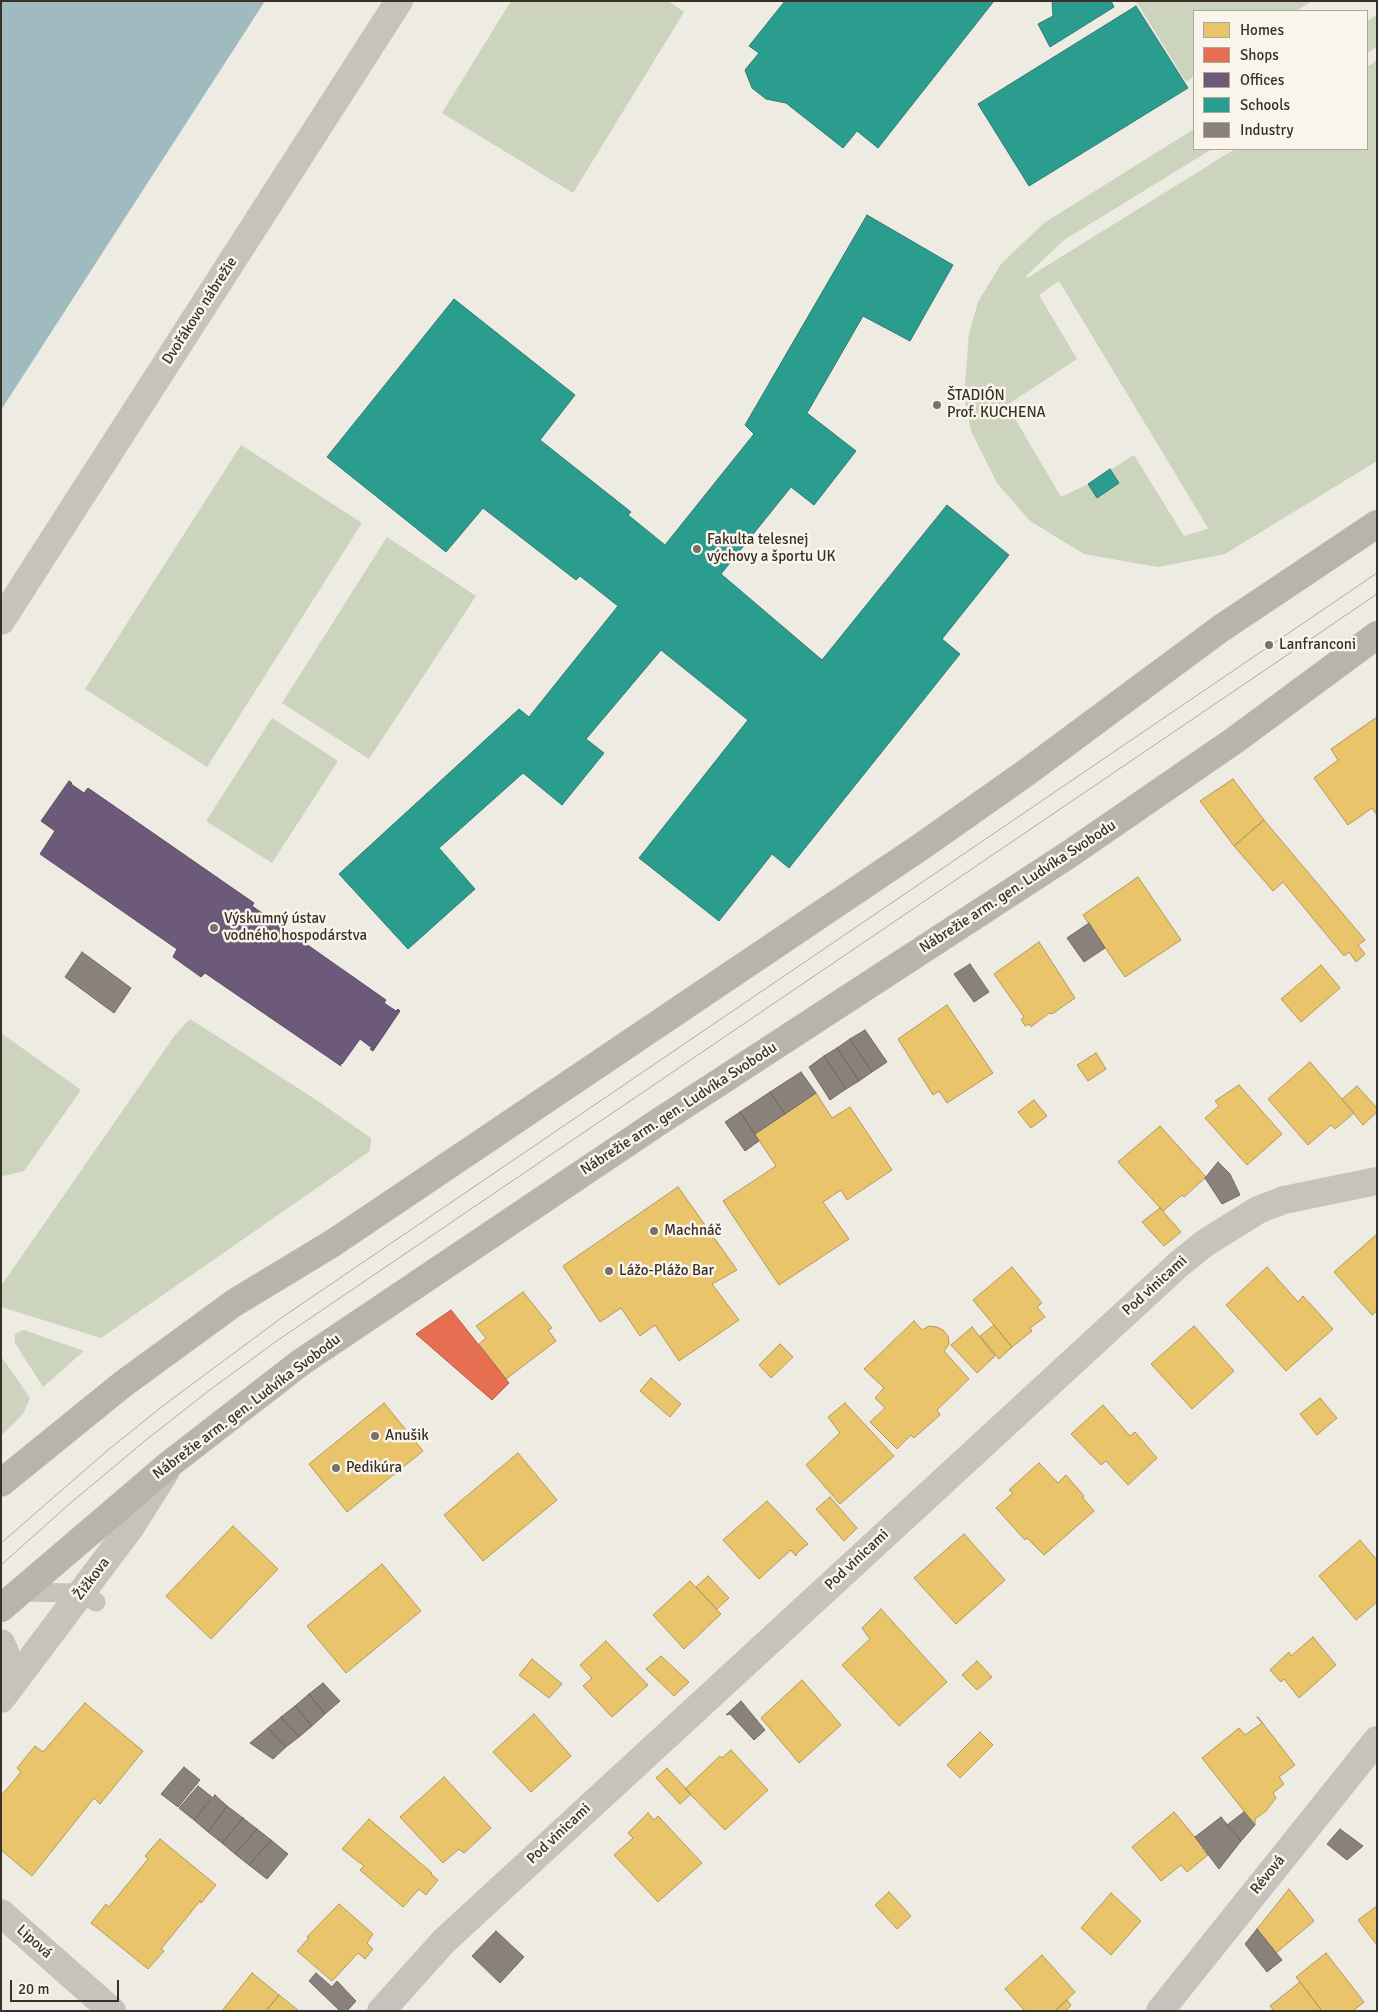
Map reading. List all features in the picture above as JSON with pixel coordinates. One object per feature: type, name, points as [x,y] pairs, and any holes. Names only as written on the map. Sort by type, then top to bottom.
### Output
[{"type":"main road","points":[[1,1484],[123,1384],[234,1304],[334,1243],[922,846],[1027,772],[1220,630],[1377,524]]},
{"type":"main road","name":"Nábrežie arm. gen. Ludvíka Svobodu","points":[[10,1600],[171,1463],[308,1358],[660,1121],[1071,853],[1235,740],[1377,635]]},
{"type":"street","name":"Dvořákovo nábrežie","points":[[1,621],[399,1]]},
{"type":"street","name":"Pod vinicami","points":[[381,2011],[444,1941],[1179,1264],[1205,1243],[1258,1210],[1284,1200],[1377,1181]]},
{"type":"street","name":"Žižkova","points":[[5,1694],[89,1598],[171,1463]]},
{"type":"street","name":"Žižkova","points":[[1,1643],[5,1652],[5,1694]]},
{"type":"street","name":"Révová","points":[[1160,2011],[1377,1740]]},
{"type":"street","name":"Lipová","points":[[1,1913],[112,2011]]},
{"type":"lane","points":[[10,1600],[89,1598]]},
{"type":"green space","points":[[511,1],[668,1],[684,12],[573,193],[442,113]]},
{"type":"green space","points":[[1136,1],[1312,1],[1298,10],[1193,10],[1193,77],[1186,82]]},
{"type":"green space","points":[[1377,15],[1377,47],[1368,52],[1368,20]]},
{"type":"green space","points":[[1377,60],[1377,461],[1225,554],[1158,567],[1084,554],[1030,521],[997,483],[971,431],[964,395],[969,334],[978,302],[1001,264],[1044,223],[1193,130],[1193,150],[1210,150],[1064,240],[1026,276],[1027,278],[1233,150],[1368,150],[1368,66]],"holes":[[[1059,281],[1207,529],[1184,536],[1134,455],[1088,484],[1061,497],[1007,405],[1077,359],[1039,295]]]},
{"type":"green space","points":[[241,445],[362,523],[207,767],[85,689]]},
{"type":"green space","points":[[387,537],[476,596],[369,759],[282,703]]},
{"type":"green space","points":[[272,718],[338,761],[272,863],[206,821]]},
{"type":"green space","points":[[190,1019],[318,1101],[371,1138],[370,1151],[101,1338],[1,1307],[1,1286],[175,1035]]},
{"type":"green space","points":[[1,1033],[81,1090],[24,1171],[4,1176],[1,1175]]},
{"type":"green space","points":[[23,1330],[84,1351],[43,1387],[15,1343],[15,1334]]},
{"type":"green space","points":[[1,1356],[30,1398],[23,1414],[1,1436]]},
{"type":"water","points":[[1,1],[265,1],[1,410]]},
{"type":"building: Homes","points":[[1377,717],[1377,815],[1372,808],[1348,825],[1314,778],[1338,760],[1331,749]]},
{"type":"building: Homes","points":[[1233,779],[1264,820],[1234,846],[1200,801]]},
{"type":"building: Homes","points":[[1264,820],[1365,940],[1358,945],[1365,954],[1356,962],[1349,952],[1344,956],[1283,882],[1273,891],[1234,846]]},
{"type":"building: Homes","points":[[1138,877],[1181,940],[1125,977],[1083,915]]},
{"type":"building: Homes","points":[[1039,942],[1075,998],[1052,1014],[1049,1013],[1031,1027],[1029,1024],[1025,1026],[1021,1019],[1024,1017],[994,974]]},
{"type":"building: Homes","points":[[1321,965],[1340,988],[1301,1022],[1281,999]]},
{"type":"building: Homes","points":[[947,1005],[993,1073],[947,1103],[939,1091],[933,1095],[898,1039]]},
{"type":"building: Homes","points":[[1096,1053],[1106,1069],[1088,1081],[1077,1065]]},
{"type":"building: Homes","points":[[1310,1062],[1354,1113],[1335,1129],[1331,1125],[1308,1145],[1268,1099]]},
{"type":"building: Homes","points":[[1239,1085],[1282,1134],[1247,1165],[1205,1118],[1219,1106],[1215,1101]]},
{"type":"building: Homes","points":[[1357,1086],[1377,1108],[1377,1112],[1363,1125],[1342,1099]]},
{"type":"building: Homes","points":[[816,1093],[832,1118],[850,1107],[892,1170],[847,1200],[841,1190],[823,1202],[849,1239],[779,1285],[723,1201],[776,1166],[755,1134]]},
{"type":"building: Homes","points":[[1034,1100],[1047,1116],[1031,1128],[1018,1112]]},
{"type":"building: Homes","points":[[1160,1126],[1206,1177],[1184,1197],[1182,1195],[1163,1211],[1118,1162]]},
{"type":"building: Homes","points":[[678,1187],[737,1270],[712,1284],[739,1320],[679,1361],[655,1325],[640,1336],[621,1308],[600,1322],[563,1266]]},
{"type":"building: Homes","points":[[1160,1208],[1181,1232],[1164,1246],[1142,1222]]},
{"type":"building: Homes","points":[[1377,1234],[1377,1311],[1372,1315],[1334,1272]]},
{"type":"building: Homes","points":[[1012,1267],[1042,1303],[1037,1307],[1045,1317],[1030,1328],[1032,1331],[1012,1347],[973,1300]]},
{"type":"building: Homes","points":[[1267,1267],[1298,1302],[1303,1296],[1333,1329],[1286,1371],[1226,1305]]},
{"type":"building: Homes","points":[[523,1292],[552,1328],[548,1330],[556,1341],[506,1379],[479,1344],[486,1338],[476,1326]]},
{"type":"building: Homes","points":[[914,1321],[922,1330],[929,1326],[943,1330],[948,1336],[949,1344],[944,1351],[969,1379],[937,1410],[940,1415],[914,1438],[911,1435],[897,1449],[870,1422],[885,1408],[875,1398],[884,1388],[864,1369]]},
{"type":"building: Homes","points":[[994,1325],[1012,1347],[999,1359],[980,1336]]},
{"type":"building: Homes","points":[[1194,1326],[1234,1371],[1192,1409],[1151,1364]]},
{"type":"building: Homes","points":[[972,1327],[995,1356],[977,1373],[951,1345]]},
{"type":"building: Homes","points":[[780,1344],[793,1357],[771,1378],[759,1365]]},
{"type":"building: Homes","points":[[651,1378],[681,1404],[670,1417],[640,1391]]},
{"type":"building: Homes","points":[[1320,1398],[1337,1418],[1317,1435],[1300,1414]]},
{"type":"building: Homes","points":[[384,1403],[423,1451],[347,1512],[309,1464]]},
{"type":"building: Homes","points":[[845,1403],[894,1456],[840,1504],[806,1465],[840,1433],[828,1417]]},
{"type":"building: Homes","points":[[1103,1405],[1130,1436],[1135,1432],[1157,1458],[1128,1485],[1106,1461],[1101,1465],[1071,1434]]},
{"type":"building: Homes","points":[[518,1453],[557,1500],[483,1561],[444,1515]]},
{"type":"building: Homes","points":[[1039,1463],[1058,1483],[1066,1475],[1094,1511],[1044,1555],[1027,1538],[1025,1540],[996,1508],[1013,1493],[1009,1490]]},
{"type":"building: Homes","points":[[830,1497],[857,1528],[844,1541],[816,1509]]},
{"type":"building: Homes","points":[[767,1501],[808,1544],[796,1556],[791,1550],[759,1579],[723,1540]]},
{"type":"building: Homes","points":[[233,1526],[278,1569],[211,1639],[166,1596]]},
{"type":"building: Homes","points":[[964,1534],[1005,1580],[956,1624],[914,1578]]},
{"type":"building: Homes","points":[[1360,1540],[1377,1560],[1377,1602],[1356,1620],[1319,1576]]},
{"type":"building: Homes","points":[[382,1564],[421,1611],[346,1673],[307,1626]]},
{"type":"building: Homes","points":[[708,1576],[729,1598],[717,1609],[696,1587]]},
{"type":"building: Homes","points":[[690,1581],[721,1614],[684,1649],[653,1615]]},
{"type":"building: Homes","points":[[881,1609],[947,1682],[899,1726],[842,1665],[870,1639],[862,1628]]},
{"type":"building: Homes","points":[[1313,1637],[1336,1665],[1299,1698],[1284,1679],[1281,1682],[1270,1670],[1289,1652],[1291,1656]]},
{"type":"building: Homes","points":[[606,1641],[648,1685],[612,1717],[583,1686],[592,1678],[580,1665]]},
{"type":"building: Homes","points":[[661,1656],[689,1682],[674,1696],[646,1669]]},
{"type":"building: Homes","points":[[532,1659],[562,1684],[549,1698],[519,1675]]},
{"type":"building: Homes","points":[[977,1661],[992,1677],[977,1690],[962,1675]]},
{"type":"building: Homes","points":[[802,1680],[841,1725],[799,1763],[761,1718]]},
{"type":"building: Homes","points":[[85,1703],[143,1751],[100,1804],[94,1798],[32,1876],[1,1850],[1,1796],[21,1772],[17,1768],[35,1746],[43,1752]]},
{"type":"building: Homes","points":[[534,1714],[571,1756],[531,1792],[493,1752]]},
{"type":"building: Homes","points":[[1258,1717],[1295,1765],[1279,1777],[1284,1784],[1273,1793],[1276,1798],[1266,1811],[1255,1819],[1255,1825],[1202,1758],[1239,1728],[1245,1735],[1262,1723]]},
{"type":"building: Homes","points":[[980,1732],[993,1745],[960,1778],[947,1765]]},
{"type":"building: Homes","points":[[731,1750],[768,1790],[725,1830],[685,1789],[720,1756],[722,1758]]},
{"type":"building: Homes","points":[[667,1768],[691,1794],[680,1804],[656,1778]]},
{"type":"building: Homes","points":[[444,1777],[491,1828],[464,1853],[459,1849],[443,1863],[400,1817]]},
{"type":"building: Homes","points":[[1174,1812],[1208,1855],[1187,1872],[1181,1865],[1161,1881],[1132,1847]]},
{"type":"building: Homes","points":[[648,1813],[654,1820],[658,1816],[702,1863],[658,1902],[614,1855],[633,1838],[628,1833]]},
{"type":"building: Homes","points":[[369,1819],[438,1880],[426,1895],[419,1889],[403,1907],[360,1870],[364,1866],[342,1849]]},
{"type":"building: Homes","points":[[160,1839],[216,1885],[201,1903],[200,1901],[161,1949],[164,1951],[148,1969],[91,1923],[106,1904],[109,1907],[148,1859],[145,1856]]},
{"type":"building: Homes","points":[[1289,1889],[1314,1921],[1276,1953],[1257,1929]]},
{"type":"building: Homes","points":[[889,1892],[911,1916],[897,1929],[875,1905]]},
{"type":"building: Homes","points":[[1111,1893],[1141,1921],[1111,1955],[1081,1928]]},
{"type":"building: Homes","points":[[339,1904],[373,1934],[367,1943],[373,1949],[365,1959],[358,1953],[332,1981],[297,1951],[309,1938],[307,1937]]},
{"type":"building: Homes","points":[[1377,1906],[1377,1945],[1358,1920]]},
{"type":"building: Homes","points":[[1326,1953],[1364,2002],[1353,2011],[1322,2011],[1296,1977]]},
{"type":"building: Homes","points":[[1042,1955],[1075,1992],[1055,2011],[1025,2011],[1005,1989]]},
{"type":"building: Homes","points":[[252,1973],[279,1995],[266,2011],[222,2011]]},
{"type":"building: Homes","points":[[1300,1982],[1322,2011],[1274,2011],[1270,2006]]},
{"type":"building: Homes","points":[[279,1995],[299,2011],[266,2011]]},
{"type":"building: Homes","points":[[1067,2000],[1071,2005],[1066,2011],[1055,2011]]},
{"type":"building: Shops","points":[[451,1310],[509,1383],[492,1400],[416,1334]]},
{"type":"building: Offices","name":"Výskumný ústav vodného hospodárstva","points":[[69,781],[84,793],[88,788],[254,903],[252,906],[386,1000],[384,1003],[396,1011],[398,1009],[400,1011],[373,1051],[370,1049],[372,1048],[360,1039],[342,1064],[340,1062],[341,1066],[205,973],[201,977],[173,957],[177,949],[40,854],[55,831],[41,821]]},
{"type":"building: Schools","points":[[785,1],[994,1],[878,148],[857,131],[843,148],[786,103],[766,99],[752,88],[745,70],[759,53],[749,46]]},
{"type":"building: Schools","points":[[1052,1],[1111,1],[1114,7],[1050,47],[1038,24],[1053,16]]},
{"type":"building: Schools","points":[[1136,6],[1188,88],[1029,186],[978,104]]},
{"type":"building: Schools","name":"Fakulta telesnej výchovy a športu UK","points":[[867,215],[953,265],[910,341],[863,316],[807,413],[856,451],[814,505],[791,487],[721,574],[822,660],[947,505],[1009,555],[942,639],[960,654],[789,868],[772,854],[719,921],[639,858],[748,720],[661,650],[586,739],[604,753],[562,805],[523,773],[439,848],[475,889],[408,949],[339,874],[519,709],[529,717],[618,606],[580,576],[576,580],[483,508],[446,552],[327,457],[454,299],[575,395],[540,440],[631,512],[628,515],[665,545],[754,434],[745,425]]},
{"type":"building: Schools","points":[[1110,469],[1119,483],[1097,498],[1088,484]]},
{"type":"building: Industry","points":[[1089,923],[1105,948],[1084,962],[1067,938]]},
{"type":"building: Industry","points":[[82,952],[131,988],[114,1013],[65,977]]},
{"type":"building: Industry","points":[[970,964],[989,992],[974,1002],[954,974]]},
{"type":"building: Industry","points":[[865,1030],[887,1062],[872,1072],[850,1039]]},
{"type":"building: Industry","points":[[850,1039],[872,1072],[859,1081],[837,1048]]},
{"type":"building: Industry","points":[[837,1048],[859,1081],[846,1089],[824,1056]]},
{"type":"building: Industry","points":[[824,1056],[846,1089],[830,1100],[809,1067]]},
{"type":"building: Industry","points":[[801,1072],[816,1093],[785,1114],[770,1092]]},
{"type":"building: Industry","points":[[770,1092],[785,1114],[755,1134],[740,1112]]},
{"type":"building: Industry","points":[[740,1112],[759,1141],[745,1151],[725,1122]]},
{"type":"building: Industry","points":[[1218,1162],[1230,1174],[1240,1195],[1222,1204],[1205,1178]]},
{"type":"building: Industry","points":[[323,1683],[340,1701],[325,1714],[309,1694]]},
{"type":"building: Industry","points":[[309,1694],[325,1714],[312,1726],[295,1706]]},
{"type":"building: Industry","points":[[741,1701],[765,1730],[754,1740],[730,1714],[726,1715]]},
{"type":"building: Industry","points":[[295,1706],[312,1726],[299,1737],[281,1717]]},
{"type":"building: Industry","points":[[281,1717],[299,1737],[286,1747],[268,1728]]},
{"type":"building: Industry","points":[[268,1728],[286,1747],[273,1759],[250,1743]]},
{"type":"building: Industry","points":[[184,1767],[200,1780],[178,1807],[161,1794]]},
{"type":"building: Industry","points":[[198,1786],[212,1797],[194,1820],[179,1808]]},
{"type":"building: Industry","points":[[215,1795],[227,1806],[208,1832],[194,1820]]},
{"type":"building: Industry","points":[[227,1806],[243,1818],[222,1843],[208,1832]]},
{"type":"building: Industry","points":[[1244,1812],[1255,1825],[1241,1841],[1227,1825]]},
{"type":"building: Industry","points":[[1221,1817],[1241,1841],[1219,1869],[1195,1837]]},
{"type":"building: Industry","points":[[243,1818],[257,1829],[235,1854],[222,1843]]},
{"type":"building: Industry","points":[[257,1829],[271,1840],[249,1865],[235,1854]]},
{"type":"building: Industry","points":[[1340,1829],[1363,1846],[1347,1860],[1327,1844]]},
{"type":"building: Industry","points":[[271,1840],[288,1854],[267,1879],[249,1865]]},
{"type":"building: Industry","points":[[1257,1929],[1282,1960],[1267,1972],[1245,1944]]},
{"type":"building: Industry","points":[[496,1931],[524,1957],[500,1983],[472,1956]]},
{"type":"building: Industry","points":[[316,1973],[332,1987],[337,1981],[356,2001],[347,2011],[340,2011],[309,1981]]},
{"type":"tram line","points":[[1,1543],[108,1450],[164,1405],[284,1316],[1377,573]]},
{"type":"tram line","points":[[1,1565],[67,1506],[146,1440],[278,1340],[1377,594]]},
{"type":"place","name":"ŠTADIÓN Prof. KUCHENA","points":[[937,405]]},
{"type":"place","name":"Fakulta telesnej výchovy a športu UK","points":[[697,549]]},
{"type":"place","name":"Lanfranconi","points":[[1269,645]]},
{"type":"place","name":"Výskumný ústav vodného hospodárstva","points":[[214,928]]},
{"type":"place","name":"Machnáč","points":[[654,1231]]},
{"type":"place","name":"Lážo-Plážo Bar","points":[[609,1271]]},
{"type":"place","name":"Anušik","points":[[375,1436]]},
{"type":"place","name":"Pedikúra","points":[[336,1468]]}]
